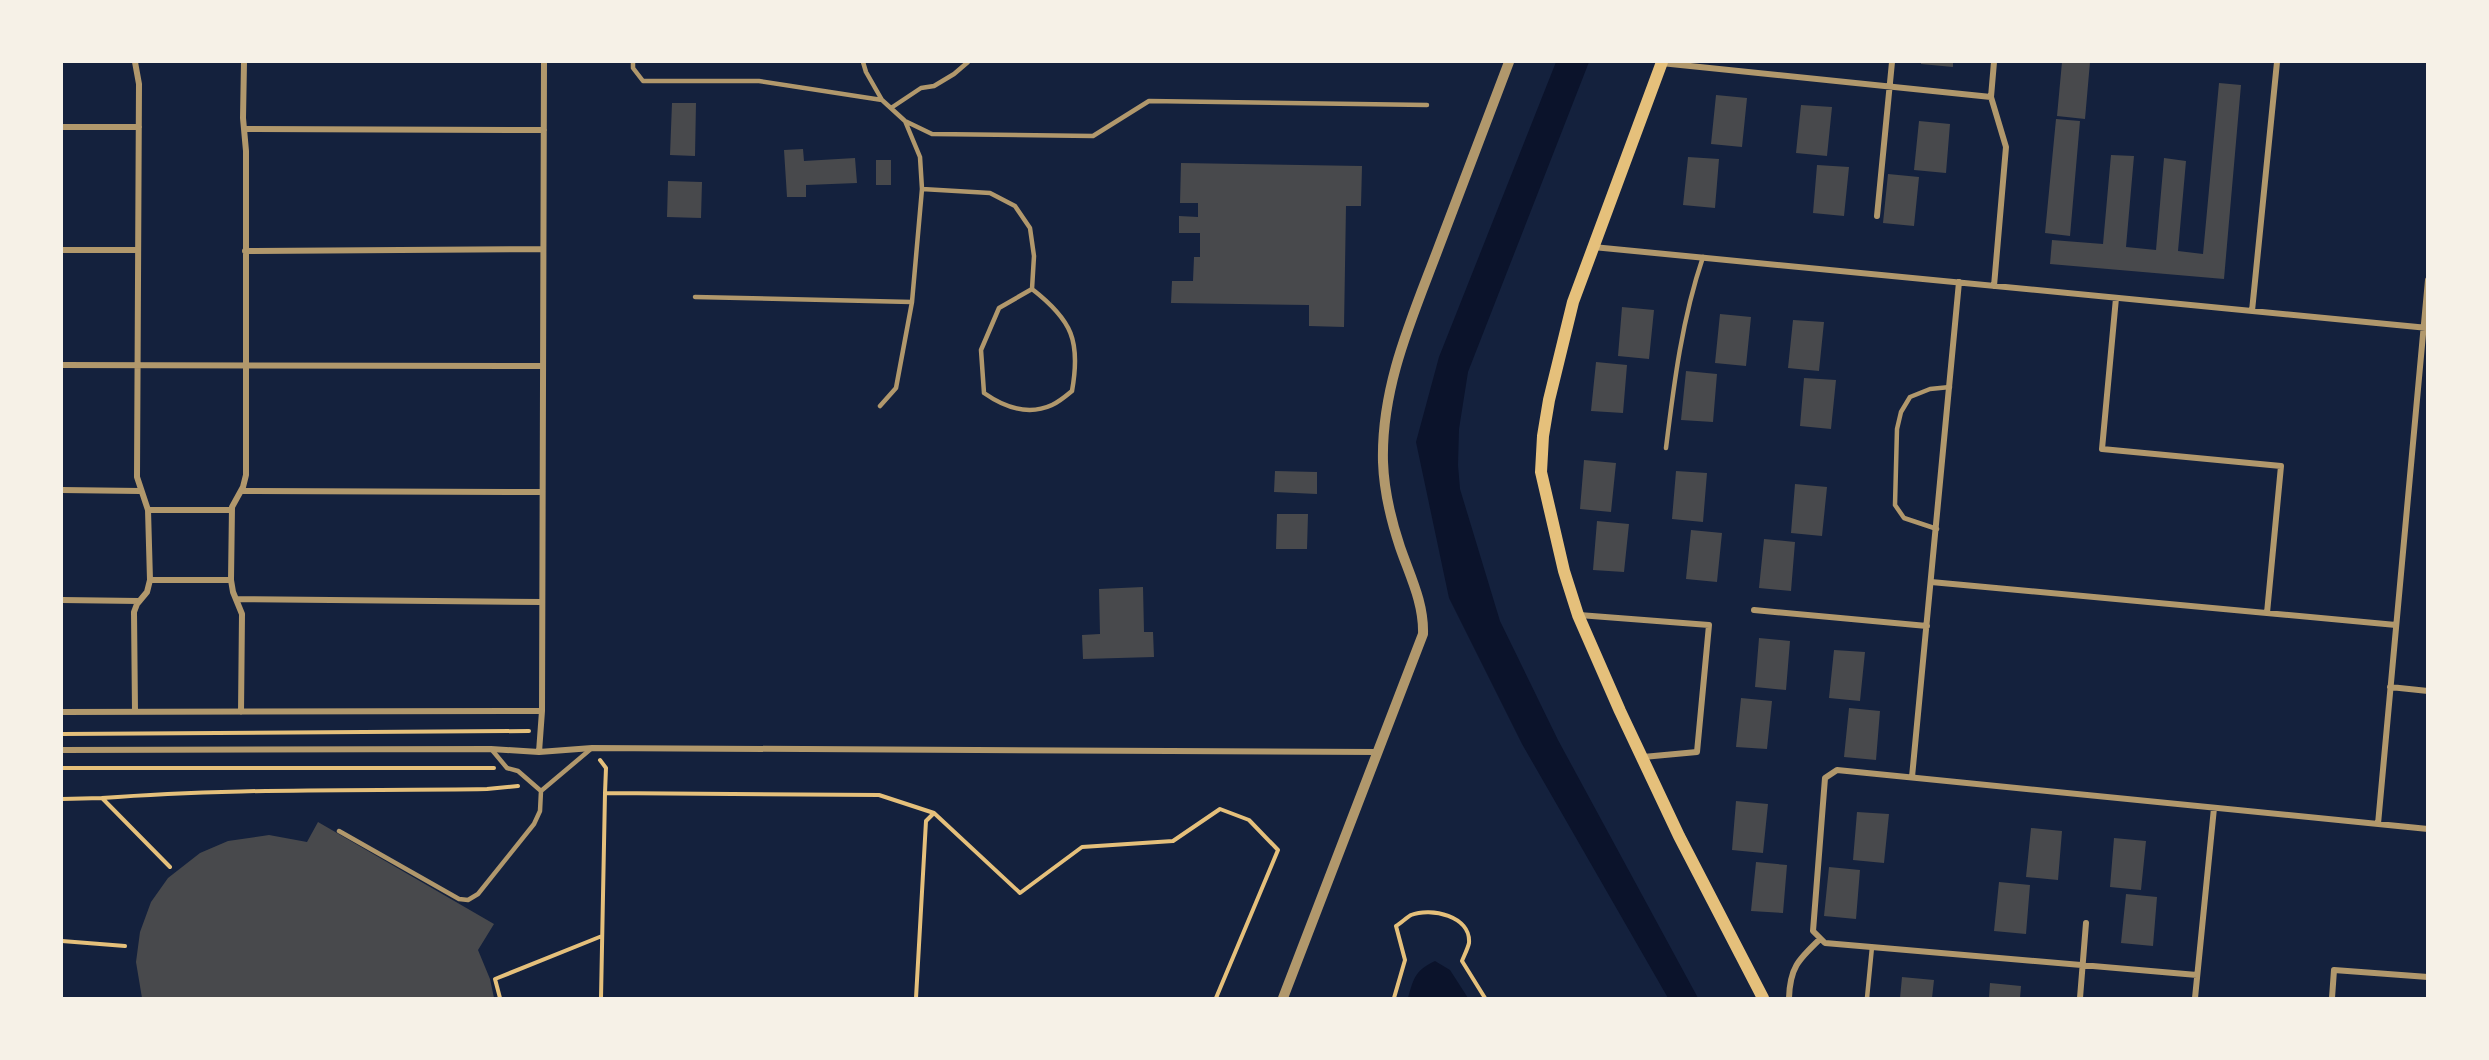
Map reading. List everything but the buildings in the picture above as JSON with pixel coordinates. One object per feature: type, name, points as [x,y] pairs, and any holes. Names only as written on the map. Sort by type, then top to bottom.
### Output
[{"type":"main road","points":[[1661,62],[1573,302],[1554,371],[1541,454],[1541,472],[1563,571],[1578,615],[1620,711],[1689,855],[1763,999]]},
{"type":"street","points":[[241,712],[242,614],[231,580],[232,510],[246,475],[244,62]]},
{"type":"street","points":[[539,752],[542,711],[544,62]]},
{"type":"street","points":[[1283,999],[1419,650],[1423,634],[1424,619],[1420,601],[1393,521],[1387,494],[1383,449],[1387,404],[1403,343],[1509,62]]},
{"type":"street","points":[[1661,62],[1991,97]]},
{"type":"street","points":[[1877,216],[1892,62]]},
{"type":"street","points":[[1994,62],[1991,97],[2006,147],[1994,286]]},
{"type":"street","points":[[2252,311],[2277,62]]},
{"type":"street","points":[[135,712],[134,618],[139,601],[147,592],[150,580],[148,510],[137,477],[139,127],[136,65]]},
{"type":"street","points":[[62,128],[139,127]]},
{"type":"street","points":[[243,129],[544,130]]},
{"type":"street","points":[[1593,247],[2425,328]]},
{"type":"street","points":[[62,250],[138,249]]},
{"type":"street","points":[[245,251],[543,249]]},
{"type":"street","points":[[2378,824],[2425,328],[2427,280]]},
{"type":"street","points":[[1912,777],[1959,282]]},
{"type":"street","points":[[2116,298],[2102,449],[2281,466],[2267,613]]},
{"type":"street","points":[[62,364],[543,366]]},
{"type":"street","points":[[62,490],[140,491]]},
{"type":"street","points":[[241,491],[542,492]]},
{"type":"street","points":[[148,510],[232,510]]},
{"type":"street","points":[[150,580],[231,580]]},
{"type":"street","points":[[1931,582],[2396,625]]},
{"type":"street","points":[[237,599],[542,602]]},
{"type":"street","points":[[62,600],[139,601]]},
{"type":"street","points":[[1754,610],[1927,626]]},
{"type":"street","points":[[1578,615],[1709,625],[1697,752],[1643,757]]},
{"type":"street","points":[[2390,687],[2427,691]]},
{"type":"street","points":[[62,712],[542,711]]},
{"type":"street","points":[[62,750],[491,749],[539,752],[592,748],[1379,752]]},
{"type":"street","points":[[2198,975],[1872,948],[1825,943],[1819,940],[1813,931],[1825,778],[1837,770],[2427,829]]},
{"type":"street","points":[[2195,999],[2214,808]]},
{"type":"street","points":[[2080,999],[2086,922]]},
{"type":"street","points":[[1789,999],[1790,979],[1802,956],[1819,940]]},
{"type":"street","points":[[2331,999],[2334,970],[2427,977]]},
{"type":"lane","points":[[633,62],[633,68],[644,81],[759,81],[882,100]]},
{"type":"lane","points":[[863,62],[882,100],[905,121],[932,134],[1093,136],[1149,101],[1427,105]]},
{"type":"lane","points":[[891,108],[921,88],[934,86],[968,62]]},
{"type":"lane","points":[[880,406],[896,388],[912,302],[922,189],[920,157],[905,121]]},
{"type":"lane","points":[[922,189],[990,193],[1016,206],[1030,228],[1034,256],[1032,290]]},
{"type":"lane","points":[[1666,448],[1676,365],[1690,297],[1703,257]]},
{"type":"lane","points":[[1032,290],[1053,306],[1072,333],[1077,365],[1072,391],[1052,406],[1026,410],[1003,406],[984,393],[981,350],[999,308],[1032,290]]},
{"type":"lane","points":[[695,297],[912,302]]},
{"type":"lane","points":[[1937,529],[1904,518],[1895,505],[1897,429],[1901,412],[1910,397],[1930,389],[1950,387]]},
{"type":"lane","points":[[339,831],[459,899],[468,900],[478,894],[534,824],[540,811],[541,791],[592,748]]},
{"type":"lane","points":[[491,749],[507,768],[518,771],[541,791]]},
{"type":"lane","points":[[1867,999],[1872,948]]},
{"type":"path","points":[[62,734],[541,731]]},
{"type":"path","points":[[592,748],[606,768],[601,999]]},
{"type":"path","points":[[62,768],[507,768]]},
{"type":"path","points":[[62,798],[102,798],[191,791],[487,789],[533,784]]},
{"type":"path","points":[[605,793],[879,795],[934,813],[1020,894],[1082,847],[1173,841],[1220,809],[1249,820],[1278,850],[1216,999]]},
{"type":"path","points":[[102,798],[170,867]]},
{"type":"path","points":[[916,999],[926,821],[934,813]]},
{"type":"path","points":[[1394,999],[1405,960],[1396,926],[1411,915],[1431,912],[1456,918],[1465,927],[1469,943],[1462,961],[1485,999]]},
{"type":"path","points":[[500,999],[495,979],[602,936]]},
{"type":"path","points":[[62,941],[125,946]]},
{"type":"water","points":[[1556,62],[1589,62],[1468,372],[1459,429],[1460,489],[1500,621],[1558,740],[1698,998],[1668,998],[1522,744],[1449,598],[1416,442],[1439,357]]},
{"type":"water","points":[[1435,961],[1450,970],[1468,998],[1408,998],[1416,975]]}]
